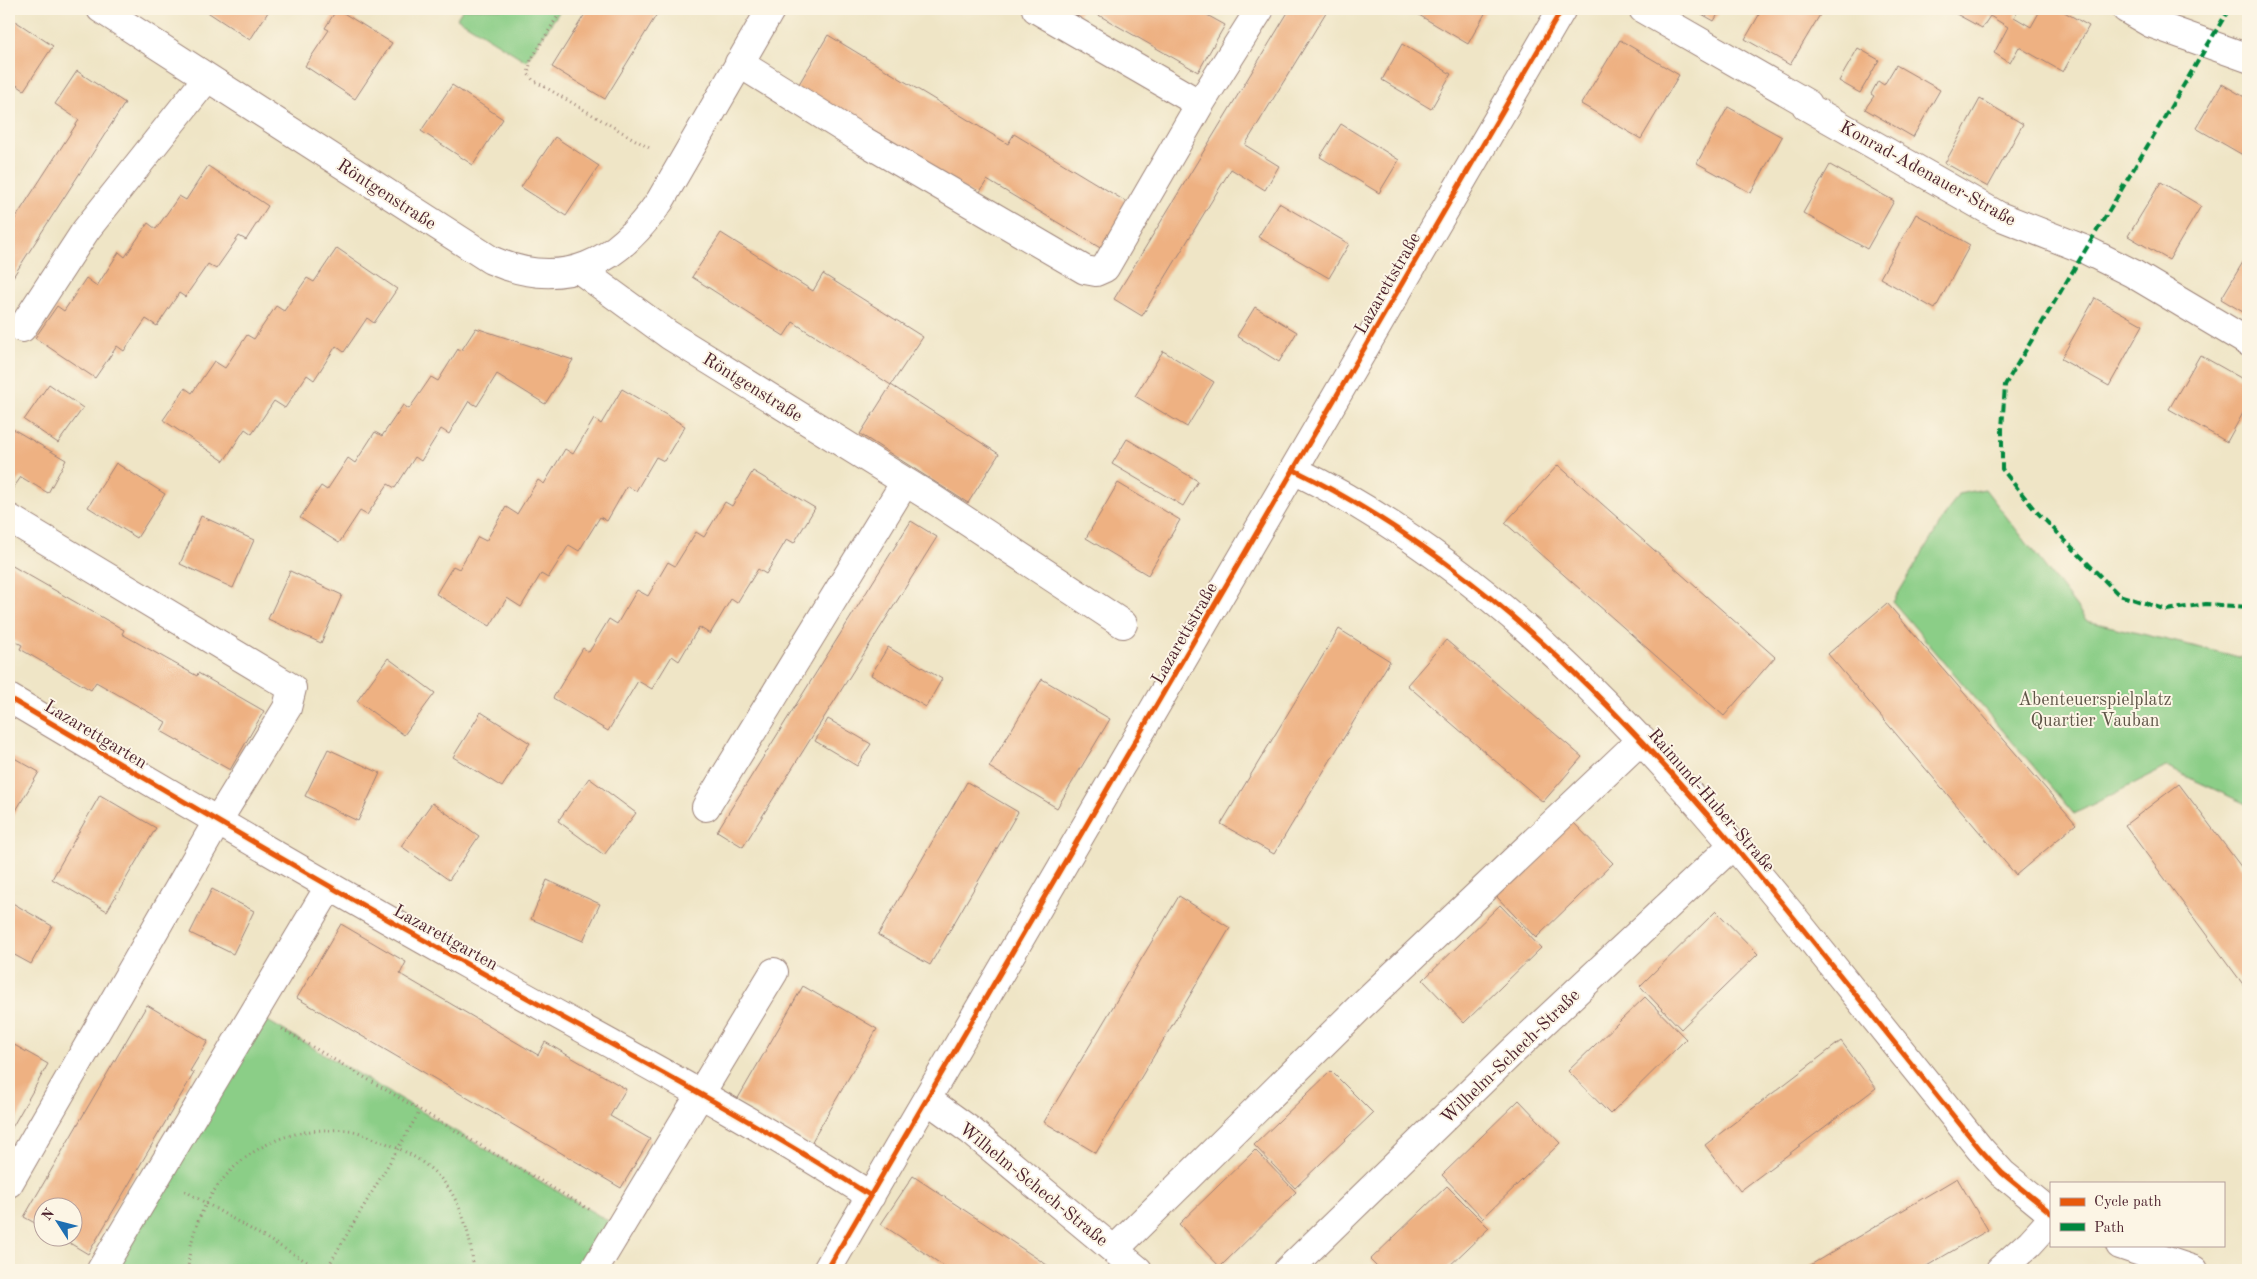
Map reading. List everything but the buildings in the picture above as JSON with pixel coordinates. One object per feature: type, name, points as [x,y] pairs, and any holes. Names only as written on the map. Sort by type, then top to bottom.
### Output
[{"type":"street","name":"Röntgenstraße","points":[[101,9],[491,260],[511,269],[532,273],[555,274],[580,270],[609,255],[632,238],[655,208],[771,9]]},
{"type":"street","points":[[1036,9],[1200,104]]},
{"type":"street","points":[[739,64],[1085,270],[1096,272],[1105,268],[1200,104],[1260,9]]},
{"type":"street","name":"Lazarettstraße","points":[[827,1270],[928,1100],[1562,9]]},
{"type":"street","name":"Konrad-Adenauer-Straße","points":[[1643,9],[1808,104],[1806,106],[1999,216],[2086,250],[2132,273],[2248,342]]},
{"type":"street","points":[[2126,9],[2150,23],[2248,58]]},
{"type":"street","points":[[22,328],[86,230],[207,78]]},
{"type":"street","name":"Röntgenstraße","points":[[580,270],[616,299],[669,334],[930,497],[1123,624]]},
{"type":"street","name":"Raimund-Huber-Straße","points":[[1294,470],[1363,507],[1407,536],[1488,596],[1553,652],[1642,739],[1734,844],[1980,1149],[2002,1173],[2050,1212]]},
{"type":"street","points":[[706,807],[905,482]]},
{"type":"street","points":[[9,518],[292,688],[287,708],[218,822],[9,1183]]},
{"type":"street","name":"Lazarettgarten","points":[[9,698],[329,887],[699,1094],[870,1196]]},
{"type":"street","points":[[1114,1250],[1361,1006],[1642,739]]},
{"type":"street","name":"Wilhelm-Schech-Straße","points":[[1288,1270],[1512,1052],[1734,844]]},
{"type":"street","points":[[101,1270],[329,887]]},
{"type":"street","points":[[594,1270],[774,972]]},
{"type":"street","name":"Wilhelm-Schech-Straße","points":[[928,1100],[971,1131],[1138,1270]]},
{"type":"street","points":[[2000,1270],[2030,1243],[2050,1221]]},
{"type":"street","points":[[2123,1246],[2194,1270]]},
{"type":"path","points":[[562,9],[531,60],[528,74],[534,80],[680,166]]},
{"type":"path","points":[[254,1013],[620,1228]]},
{"type":"path","points":[[326,1270],[420,1111]]},
{"type":"path","points":[[188,1270],[189,1246],[205,1202],[229,1171],[263,1145],[304,1131],[348,1130],[399,1147],[426,1164],[453,1196],[470,1236],[474,1270]]},
{"type":"path","points":[[158,1175],[321,1270]]},
{"type":"green space","points":[[463,9],[561,9],[526,61],[457,18]]},
{"type":"green space","name":"Abenteuerspielplatz Quartier Vauban","points":[[1985,489],[2087,621],[2248,659],[2248,805],[2166,767],[2074,814],[1893,602],[1958,494]]},
{"type":"green space","points":[[254,1013],[620,1228],[594,1270],[100,1270]]},
{"type":"marked path","points":[[2229,9],[2005,385],[2002,469],[2034,509],[2119,595],[2167,610],[2206,604],[2248,607]]},
{"type":"cycle path","points":[[827,1270],[1562,9]]},
{"type":"cycle path","points":[[1294,470],[1368,510],[1437,557],[1503,608],[1565,664],[1625,723],[1737,849],[1980,1149],[2002,1173],[2050,1212]]},
{"type":"cycle path","points":[[9,698],[355,901],[723,1107],[871,1196]]}]
